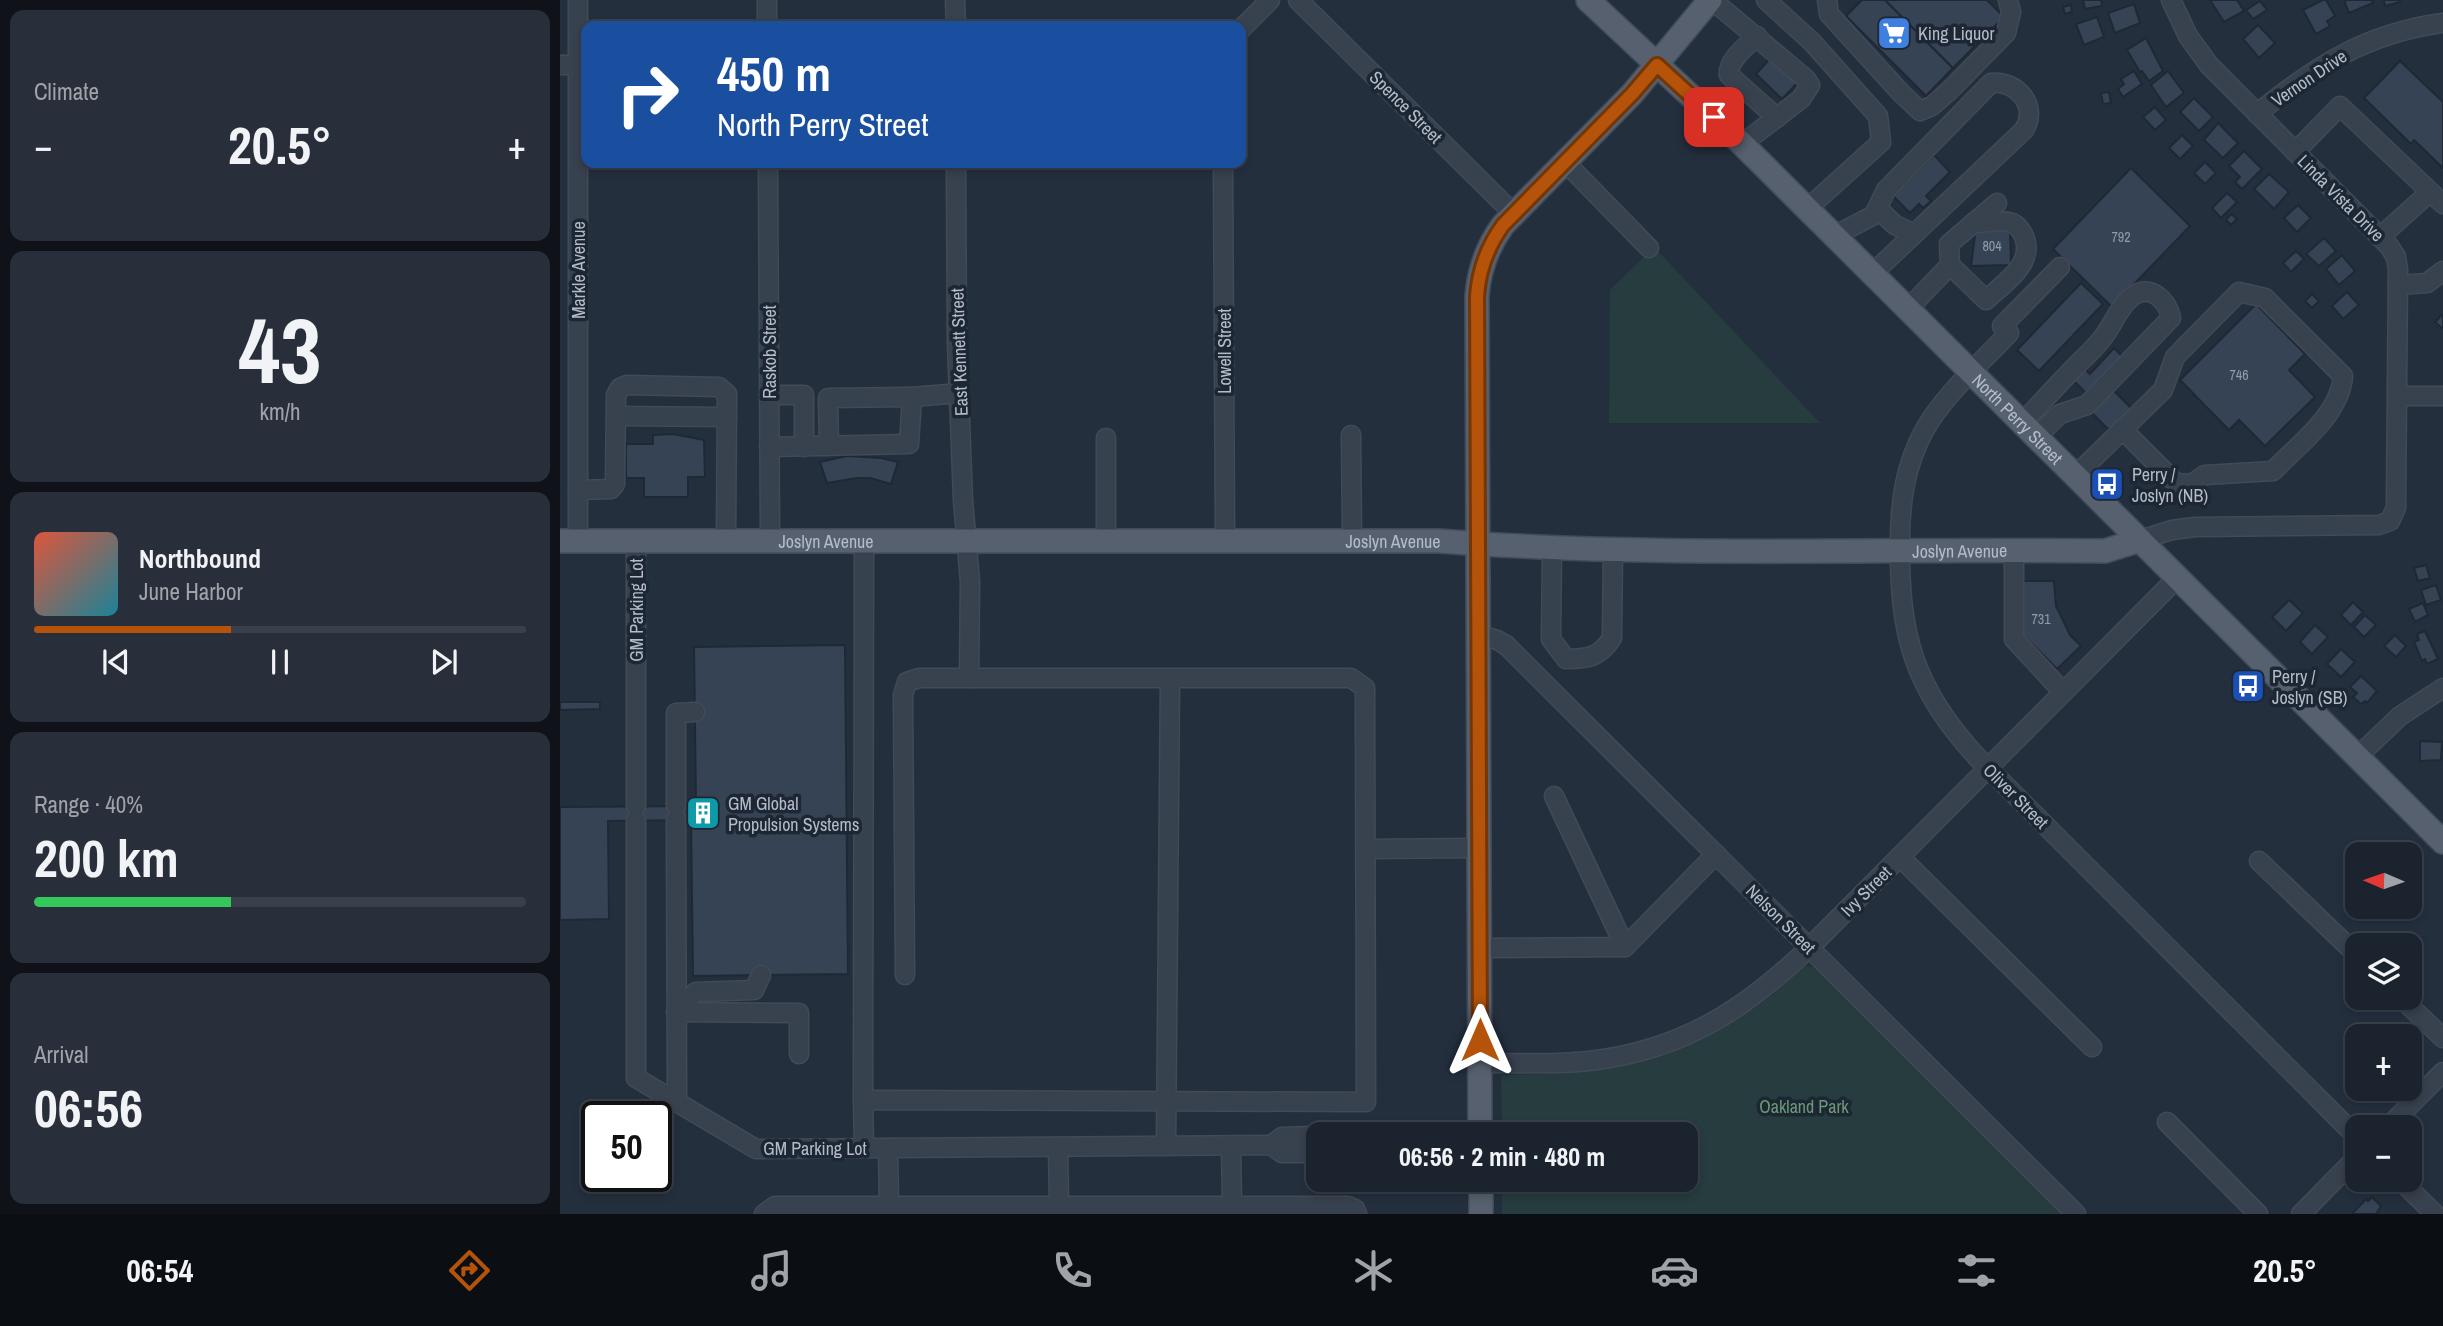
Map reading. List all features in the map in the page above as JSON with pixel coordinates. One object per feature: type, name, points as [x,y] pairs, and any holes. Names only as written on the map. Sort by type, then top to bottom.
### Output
[{"type":"main road","name":"North Perry Street","points":[[1588,0],[1742,144],[2443,842]]},
{"type":"main road","points":[[1480,1122],[1478,285],[1488,249],[1503,225],[1632,94],[1711,0]]},
{"type":"main road","name":"Joslyn Avenue","points":[[569,541],[1352,540],[1613,549],[2105,551],[2140,540]]},
{"type":"main road","points":[[1480,1192],[1481,1214]]},
{"type":"street","name":"Markle Avenue","points":[[569,541],[578,490],[575,65],[578,0]]},
{"type":"street","points":[[767,0],[767,21]]},
{"type":"street","points":[[956,0],[956,21]]},
{"type":"street","points":[[1246,24],[1270,0]]},
{"type":"street","name":"Spence Street","points":[[1298,0],[1514,214]]},
{"type":"street","points":[[1711,0],[1757,36],[1810,85],[1801,99],[1742,144]]},
{"type":"street","points":[[1766,0],[1812,42],[1878,116],[1881,142],[1807,209]]},
{"type":"street","points":[[1827,0],[1829,14],[1920,111],[1932,106],[2006,33],[2011,12],[2008,0]]},
{"type":"street","name":"Linda Vista Drive","points":[[2171,0],[2188,36],[2202,56],[2389,246],[2396,257],[2396,508],[2390,521]]},
{"type":"street","name":"Vernon Drive","points":[[2257,114],[2303,77],[2351,49],[2392,33],[2443,23]]},
{"type":"street","points":[[1757,36],[1731,64],[1729,75],[1777,118]]},
{"type":"street","points":[[1834,236],[1868,219],[1878,209],[1886,190],[1991,83],[2010,85],[2026,99],[2030,110],[2029,122],[2024,130],[1872,274]]},
{"type":"street","points":[[1878,116],[1901,93]]},
{"type":"street","points":[[2295,152],[2340,106],[2436,198],[2380,237]]},
{"type":"street","points":[[1565,162],[1649,248]]},
{"type":"street","name":"Raskob Street","points":[[768,168],[770,540]]},
{"type":"street","name":"East Kennett Street","points":[[956,168],[957,343],[970,582],[969,678]]},
{"type":"street","name":"Lowell Street","points":[[1223,168],[1225,540]]},
{"type":"street","points":[[1973,223],[2012,223],[2020,228],[2027,242],[2028,253],[2024,263],[1986,300],[1951,265],[1950,244],[1973,223],[1997,202]]},
{"type":"street","points":[[1878,209],[1895,225],[1914,234]]},
{"type":"street","points":[[1908,309],[1951,265]]},
{"type":"street","name":"Oliver Street","points":[[2060,267],[2002,326],[2009,333],[1934,415],[1914,451],[1902,493],[1900,550],[1903,618],[1919,673],[1947,723],[1988,768],[2345,1125]]},
{"type":"street","points":[[2398,285],[2427,283],[2443,271]]},
{"type":"street","points":[[2075,476],[2122,429],[2163,390],[2175,357],[2239,292],[2265,298],[2343,376],[2342,387],[2330,412],[2273,471],[2205,475],[2192,484],[2176,483],[2122,429]]},
{"type":"street","points":[[2134,294],[2156,294],[2164,301],[2171,318],[2087,405],[2060,414],[2029,430],[2104,337],[2125,303],[2134,294]]},
{"type":"street","points":[[578,490],[611,489],[615,484],[616,395],[620,388],[627,385],[719,387],[727,394],[726,541]]},
{"type":"street","points":[[829,446],[828,398],[912,397],[960,393]]},
{"type":"street","points":[[769,395],[804,395],[804,447]]},
{"type":"street","points":[[2397,396],[2443,396]]},
{"type":"street","points":[[769,447],[909,444],[912,397]]},
{"type":"street","points":[[617,416],[727,417]]},
{"type":"street","points":[[1351,435],[1352,540]]},
{"type":"street","points":[[1106,438],[1106,540]]},
{"type":"street","name":"Joslyn Avenue","points":[[2140,540],[2172,530],[2195,527],[2379,525],[2390,521]]},
{"type":"street","points":[[864,540],[864,1148]]},
{"type":"street","name":"GM Parking Lot","points":[[636,541],[636,1078],[756,1149],[1231,1146],[1271,1145],[1282,1137],[1306,1136]]},
{"type":"street","points":[[1552,547],[1551,639],[1566,659],[1589,659],[1604,650],[1612,638],[1613,549]]},
{"type":"street","points":[[2014,550],[2014,639],[2063,692]]},
{"type":"street","name":"Ivy Street","points":[[1480,1063],[1588,1061],[1622,1055],[1659,1045],[1702,1028],[1741,1006],[1763,990],[1810,947],[2177,578]]},
{"type":"street","name":"Nelson Street","points":[[1478,634],[1497,639],[1506,645],[2076,1214]]},
{"type":"street","points":[[863,1100],[1366,1102],[1365,688],[1351,678],[919,678],[907,682],[903,695],[905,975]]},
{"type":"street","points":[[1166,1146],[1170,679]]},
{"type":"street","points":[[2357,757],[2400,716],[2443,688]]},
{"type":"street","points":[[677,1102],[676,713],[695,712]]},
{"type":"street","points":[[1554,796],[1625,947]]},
{"type":"street","points":[[1366,849],[1479,848]]},
{"type":"street","points":[[1479,948],[1625,947],[1716,854]]},
{"type":"street","points":[[1900,857],[2092,1047]]},
{"type":"street","points":[[2259,861],[2345,943]]},
{"type":"street","points":[[677,1009],[696,992],[754,990],[761,975]]},
{"type":"street","points":[[677,1009],[799,1013],[799,1054]]},
{"type":"street","points":[[2414,1010],[2443,1038]]},
{"type":"street","points":[[2400,1115],[2443,1072]]},
{"type":"street","points":[[2167,1122],[2258,1214]]},
{"type":"street","name":"GM Parking Lot","points":[[1271,1145],[1282,1153],[1306,1153]]},
{"type":"street","points":[[1231,1146],[1231,1205]]},
{"type":"street","points":[[1058,1147],[1059,1205]]},
{"type":"street","points":[[888,1148],[889,1206]]},
{"type":"street","points":[[2301,1214],[2345,1169]]},
{"type":"street","points":[[2412,1192],[2435,1214]]},
{"type":"street","points":[[764,1214],[775,1206],[1231,1205],[1348,1206],[1357,1214]]},
{"type":"green space","points":[[1654,247],[1820,423],[1609,423],[1610,290]]},
{"type":"green space","name":"Oakland Park","points":[[1804,966],[1817,967],[2065,1214],[1502,1214],[1502,1192],[1698,1192],[1698,1122],[1502,1122],[1501,1075],[1585,1072],[1643,1061],[1709,1035],[1773,994]]},
{"type":"building","points":[[1862,0],[1885,0],[1953,68],[1926,96],[1846,16]]},
{"type":"building","points":[[1885,0],[1987,0],[2004,17],[1953,68]]},
{"type":"building","points":[[2083,0],[2101,0],[2102,6],[2085,9]]},
{"type":"building","points":[[2210,0],[2237,0],[2244,11],[2224,22]]},
{"type":"building","points":[[2326,0],[2335,16],[2327,21],[2330,26],[2316,34],[2303,10]]},
{"type":"building","points":[[2344,0],[2372,0],[2373,3],[2349,13]]},
{"type":"building","points":[[2384,0],[2399,0],[2400,2],[2385,6]]},
{"type":"building","points":[[2260,1],[2267,10],[2253,19],[2246,10]]},
{"type":"building","points":[[2134,4],[2140,23],[2115,33],[2108,13]]},
{"type":"building","points":[[2071,5],[2072,12],[2065,14],[2063,7]]},
{"type":"building","points":[[2097,17],[2104,37],[2084,45],[2076,24]]},
{"type":"building","points":[[2258,25],[2275,43],[2259,58],[2243,39]]},
{"type":"building","points":[[2146,38],[2163,71],[2149,81],[2142,71],[2140,72],[2127,50]]},
{"type":"building","points":[[1775,53],[1801,79],[1782,99],[1756,74]]},
{"type":"building","points":[[2400,61],[2443,102],[2443,168],[2414,140],[2411,144],[2364,98]]},
{"type":"building","points":[[2134,71],[2142,84],[2123,97],[2118,89],[2124,84],[2121,79]]},
{"type":"building","points":[[2168,71],[2184,93],[2166,107],[2151,85]]},
{"type":"building","points":[[2109,92],[2111,103],[2103,104],[2101,93]]},
{"type":"building","points":[[2194,98],[2213,117],[2199,131],[2180,112]]},
{"type":"building","points":[[2155,107],[2166,120],[2155,130],[2143,117]]},
{"type":"building","points":[[2218,123],[2238,143],[2223,158],[2204,140]]},
{"type":"building","points":[[2182,135],[2193,146],[2180,159],[2169,148]]},
{"type":"building","points":[[2244,151],[2262,169],[2242,189],[2235,182],[2240,177],[2229,166]]},
{"type":"building","points":[[1934,155],[1950,172],[1926,196],[1931,201],[1923,208],[1919,204],[1910,213],[1893,196]]},
{"type":"building","points":[[2205,162],[2216,173],[2205,184],[2194,173]]},
{"type":"building","points":[[2131,168],[2190,226],[2112,307],[2053,249]]},
{"type":"building","points":[[2269,174],[2289,192],[2274,209],[2254,189]]},
{"type":"building","points":[[2227,193],[2237,202],[2221,218],[2212,208]]},
{"type":"building","points":[[2298,205],[2311,218],[2297,232],[2284,218]]},
{"type":"building","points":[[2231,214],[2237,219],[2231,225],[2226,220]]},
{"type":"building","points":[[2010,226],[2011,265],[1971,266],[1976,227]]},
{"type":"building","points":[[2324,238],[2336,251],[2319,266],[2306,254]]},
{"type":"building","points":[[2296,251],[2304,259],[2291,272],[2283,263]]},
{"type":"building","points":[[2342,255],[2355,271],[2339,285],[2326,269]]},
{"type":"building","points":[[2081,283],[2103,304],[2039,371],[2017,350]]},
{"type":"building","points":[[2347,292],[2359,305],[2343,319],[2332,306]]},
{"type":"building","points":[[2312,294],[2319,301],[2312,308],[2305,301]]},
{"type":"building","points":[[2256,304],[2305,354],[2289,370],[2315,397],[2265,446],[2239,420],[2229,430],[2180,380]]},
{"type":"building","points":[[2443,314],[2443,329],[2435,322]]},
{"type":"building","points":[[2114,348],[2123,357],[2087,394],[2070,377],[2081,365],[2090,374]]},
{"type":"building","points":[[2112,389],[2132,409],[2110,431],[2091,412]]},
{"type":"building","points":[[673,434],[704,440],[705,477],[688,477],[688,497],[644,497],[644,478],[626,478],[626,444],[653,444],[653,435]]},
{"type":"building","points":[[847,456],[898,462],[891,484],[870,478],[827,483],[820,462]]},
{"type":"building","points":[[2426,565],[2430,578],[2418,581],[2414,568]]},
{"type":"building","points":[[2021,581],[2054,581],[2056,606],[2070,635],[2081,646],[2057,669],[2020,632]]},
{"type":"building","points":[[2436,585],[2441,600],[2426,605],[2421,590]]},
{"type":"building","points":[[2289,600],[2303,613],[2286,631],[2272,617]]},
{"type":"building","points":[[2353,602],[2363,612],[2351,625],[2341,615]]},
{"type":"building","points":[[2423,603],[2428,615],[2415,622],[2409,609]]},
{"type":"building","points":[[2365,615],[2376,625],[2364,637],[2354,627]]},
{"type":"building","points":[[2315,625],[2328,637],[2312,654],[2300,642]]},
{"type":"building","points":[[2425,631],[2438,659],[2427,664],[2425,659],[2422,661],[2414,642],[2419,640],[2417,634]]},
{"type":"building","points":[[2395,635],[2406,646],[2396,657],[2384,646]]},
{"type":"building","name":"GM Global Propulsion Systems","points":[[845,645],[848,974],[693,976],[691,820],[608,821],[609,919],[560,920],[560,807],[696,806],[694,647]]},
{"type":"building","points":[[2341,649],[2355,662],[2341,677],[2327,664]]},
{"type":"building","points":[[2361,676],[2377,691],[2367,703],[2365,701],[2361,704],[2353,697],[2357,693],[2350,687]]},
{"type":"building","points":[[560,702],[600,702],[600,709],[560,710]]},
{"type":"building","points":[[2420,741],[2442,742],[2441,760],[2420,761]]},
{"type":"building","points":[[2372,1197],[2381,1206],[2376,1214],[2352,1214],[2366,1199],[2368,1201]]},
{"type":"place","name":"King Liquor","points":[[1894,33]]},
{"type":"place","name":"Perry / Joslyn (NB)","points":[[2107,484]]},
{"type":"place","name":"Perry / Joslyn (SB)","points":[[2248,686]]},
{"type":"place","name":"GM Global Propulsion Systems","points":[[703,813]]},
{"type":"route","points":[[1480,1040],[1477,296],[1480,272],[1488,249],[1503,225],[1657,65],[1714,117]]}]
